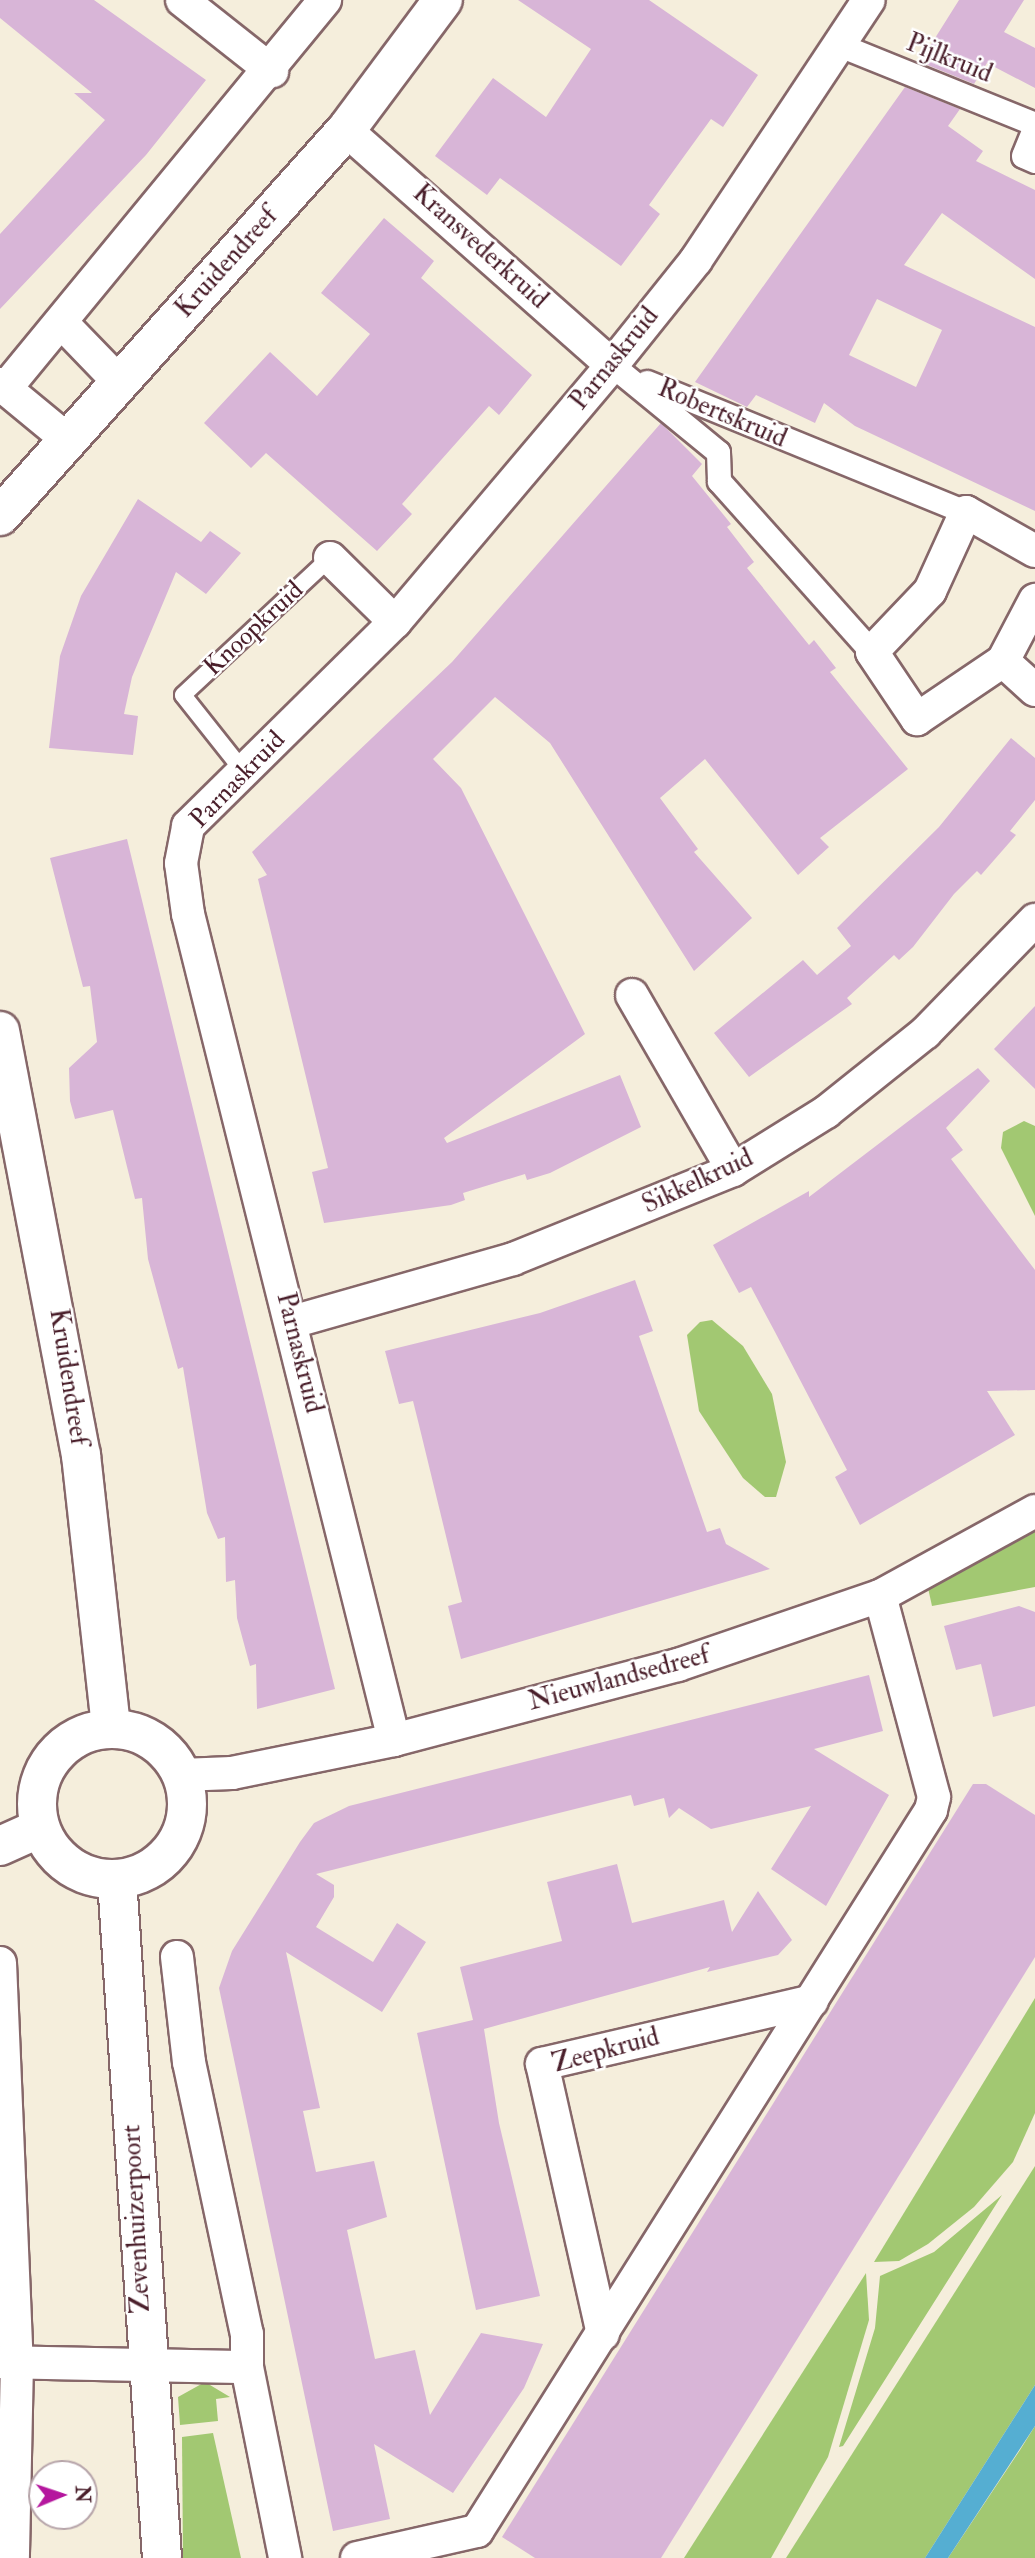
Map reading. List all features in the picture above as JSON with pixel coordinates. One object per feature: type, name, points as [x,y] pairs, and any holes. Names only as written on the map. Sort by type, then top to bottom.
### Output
[{"type":"street","points":[[182,0],[272,71]]},
{"type":"street","points":[[68,440],[3,386],[61,322],[272,71],[325,0]]},
{"type":"street","name":"Kruidendreef","points":[[0,516],[346,130],[443,0]]},
{"type":"street","name":"Parnaskruid","points":[[394,1740],[181,863],[188,826],[394,622],[612,365],[696,260],[842,46],[869,0]]},
{"type":"street","name":"Pijlkruid","points":[[842,46],[1035,125],[1023,156],[1035,161]]},
{"type":"street","name":"Kransvederkruid","points":[[346,130],[612,365]]},
{"type":"street","points":[[61,322],[120,383]]},
{"type":"street","name":"Robertskruid","points":[[612,365],[702,410],[966,512],[1035,551]]},
{"type":"street","name":"Robertskruid","points":[[612,365],[718,452],[719,481],[872,652],[917,719],[1003,661],[1035,600]]},
{"type":"street","points":[[872,652],[930,591],[966,512]]},
{"type":"street","name":"Knoopkruid","points":[[330,558],[394,622]]},
{"type":"street","points":[[1003,661],[1035,690]]},
{"type":"street","name":"Sikkelkruid","points":[[292,1322],[513,1259],[733,1170],[826,1112],[925,1033],[1035,919]]},
{"type":"street","points":[[632,995],[733,1170]]},
{"type":"street","name":"Kruidendreef","points":[[0,1031],[81,1455],[111,1727]]},
{"type":"street","name":"Nieuwlandsedreef","points":[[181,1775],[232,1773],[394,1740],[678,1665],[880,1596],[1035,1511]]},
{"type":"street","points":[[357,2558],[477,2531],[812,2001],[934,1797],[880,1596]]},
{"type":"street","points":[[111,1727],[164,1750],[181,1775],[187,1798],[175,1844],[140,1874],[117,1879],[70,1867],[40,1828],[40,1783],[49,1762],[85,1734],[111,1727]]},
{"type":"street","points":[[0,1846],[40,1828]]},
{"type":"street","name":"Zevenhuizerpoort","points":[[117,1879],[145,2362],[162,2558]]},
{"type":"street","points":[[177,1956],[187,2050],[247,2334],[247,2367],[285,2558]]},
{"type":"street","points":[[0,1963],[13,2558]]},
{"type":"street","name":"Zeepkruid","points":[[603,2334],[542,2064],[812,2001]]},
{"type":"street","points":[[8,2362],[145,2362],[247,2367]]},
{"type":"lane","name":"Knoopkruid","points":[[244,772],[183,695],[330,558]]},
{"type":"green space","points":[[1024,1121],[1035,1126],[1035,1216],[1001,1148],[1003,1132]]},
{"type":"green space","points":[[712,1320],[743,1346],[772,1394],[786,1462],[776,1497],[765,1497],[743,1478],[699,1411],[687,1335],[700,1322]]},
{"type":"green space","points":[[1035,1530],[1035,1587],[932,1606],[928,1588]]},
{"type":"green space","points":[[1035,1998],[1035,2113],[1013,2162],[974,2207],[928,2244],[899,2261],[874,2262]]},
{"type":"green space","points":[[1035,2166],[1035,2385],[925,2558],[786,2558]]},
{"type":"green space","points":[[1002,2195],[843,2446],[839,2447],[875,2328],[880,2276],[934,2252]]},
{"type":"green space","points":[[866,2273],[869,2320],[828,2457],[771,2558],[684,2558]]},
{"type":"green space","points":[[205,2382],[230,2397],[216,2399],[218,2421],[180,2425],[178,2397]]},
{"type":"green space","points":[[1035,2426],[1035,2558],[948,2558],[1020,2450]]},
{"type":"green space","points":[[213,2433],[241,2558],[183,2558],[182,2437]]},
{"type":"water","points":[[1035,2385],[1035,2426],[948,2558],[925,2558]]},
{"type":"building","points":[[0,0],[94,0],[206,80],[146,155],[0,309],[0,234],[105,120],[74,93],[92,93],[0,18]]},
{"type":"building","points":[[518,0],[649,0],[758,75],[723,127],[711,119],[649,205],[660,214],[621,266],[500,178],[487,195],[435,156],[493,78],[546,117],[591,49]]},
{"type":"building","points":[[959,0],[1024,0],[1004,32],[1035,48],[1035,88],[987,63],[974,84],[920,62]]},
{"type":"building","points":[[905,87],[960,109],[948,126],[983,151],[976,161],[1035,190],[1035,279],[942,213],[904,265],[1035,327],[1035,511],[855,426],[824,403],[815,423],[756,395],[747,407],[695,382]],"holes":[[[877,299],[942,330],[916,387],[849,355]]]},
{"type":"building","points":[[384,218],[434,261],[421,278],[532,375],[499,415],[489,406],[402,504],[412,514],[377,551],[266,453],[251,468],[204,423],[270,352],[317,396],[370,334],[321,293]]},
{"type":"building","points":[[661,423],[702,464],[692,476],[731,524],[727,527],[754,562],[747,568],[809,645],[814,640],[836,668],[830,672],[908,769],[820,838],[829,847],[798,875],[705,759],[660,798],[698,849],[694,852],[752,918],[694,971],[550,743],[495,697],[433,759],[461,788],[585,1034],[444,1138],[447,1143],[620,1075],[641,1127],[550,1173],[527,1180],[525,1174],[463,1193],[465,1200],[451,1205],[324,1223],[312,1172],[328,1168],[258,879],[267,875],[252,852],[452,662]]},
{"type":"building","points":[[138,499],[201,542],[210,531],[241,553],[206,594],[176,572],[132,677],[124,714],[138,716],[133,755],[49,748],[60,656],[81,596]]},
{"type":"building","points":[[1011,738],[1035,758],[1035,800],[1010,831],[1016,835],[981,875],[977,871],[954,894],[913,947],[899,960],[894,955],[847,998],[852,1004],[749,1077],[714,1033],[803,960],[817,975],[851,946],[837,928],[939,827]]},
{"type":"building","points":[[127,839],[335,1689],[257,1709],[256,1664],[250,1666],[237,1618],[235,1580],[226,1582],[225,1537],[218,1539],[207,1513],[183,1367],[178,1369],[148,1259],[142,1198],[135,1199],[113,1110],[75,1119],[70,1101],[69,1068],[97,1042],[90,986],[83,987],[50,858]]},
{"type":"building","points":[[1035,1006],[1035,1089],[994,1049]]},
{"type":"building","points":[[978,1068],[990,1081],[946,1128],[963,1150],[951,1159],[1035,1270],[1035,1390],[987,1391],[1015,1435],[860,1525],[835,1477],[847,1470],[775,1332],[751,1287],[739,1293],[713,1245],[809,1191],[809,1197]]},
{"type":"building","points":[[635,1280],[653,1331],[639,1336],[707,1532],[720,1528],[726,1544],[770,1569],[461,1659],[448,1606],[462,1602],[419,1425],[413,1401],[399,1404],[385,1351],[540,1313]]},
{"type":"building","points":[[1019,1606],[1035,1612],[1035,1706],[993,1717],[981,1664],[956,1670],[944,1626]]},
{"type":"building","points":[[869,1675],[883,1731],[814,1749],[889,1795],[826,1906],[771,1869],[811,1806],[711,1829],[679,1808],[669,1818],[664,1798],[634,1806],[631,1795],[316,1874],[334,1885],[334,1897],[316,1927],[373,1962],[397,1923],[426,1942],[382,2012],[286,1952],[320,2108],[303,2111],[316,2172],[374,2161],[387,2217],[347,2230],[375,2359],[415,2350],[430,2415],[481,2333],[543,2344],[524,2388],[453,2493],[374,2444],[390,2519],[333,2531],[219,1988],[232,1951],[300,1842],[314,1823],[349,1806]]},
{"type":"building","points":[[973,1784],[986,1784],[1035,1815],[1035,1957],[661,2558],[535,2558],[502,2537]]},
{"type":"building","points":[[617,1864],[632,1923],[724,1900],[732,1932],[758,1891],[792,1940],[778,1955],[707,1972],[710,1967],[484,2029],[499,2123],[540,2296],[476,2310],[417,2033],[473,2020],[460,1967],[562,1941],[547,1882]]}]
